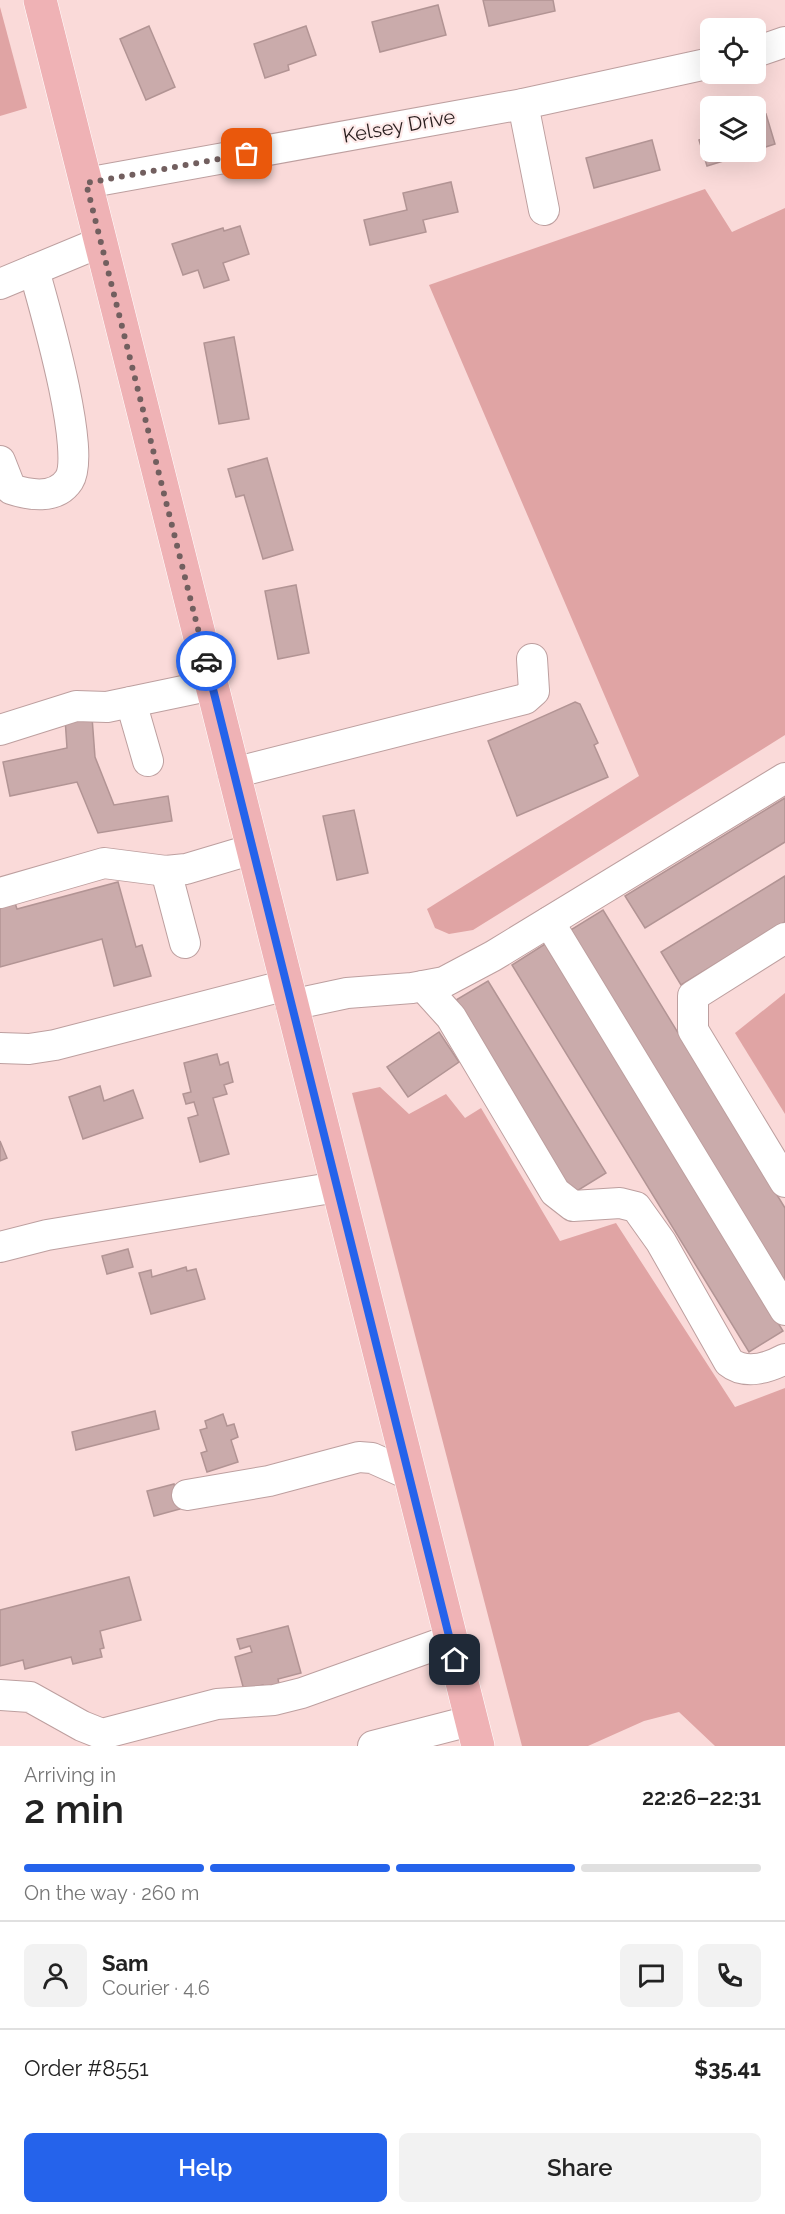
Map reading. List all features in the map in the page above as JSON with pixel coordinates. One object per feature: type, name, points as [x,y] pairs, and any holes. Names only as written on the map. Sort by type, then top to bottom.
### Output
[{"type":"main road","points":[[40,0],[474,1733]]},
{"type":"street","points":[[766,49],[785,42]]},
{"type":"street","name":"Kelsey Drive","points":[[86,183],[523,104],[700,65]]},
{"type":"street","points":[[523,104],[544,210]]},
{"type":"street","points":[[0,284],[101,242]]},
{"type":"street","points":[[0,461],[11,489],[28,495],[45,494],[61,488],[70,479],[75,463],[61,371],[34,270]]},
{"type":"street","points":[[233,773],[525,699],[534,691],[532,659]]},
{"type":"street","points":[[0,730],[76,706],[107,707],[212,685]]},
{"type":"street","points":[[131,702],[148,761]]},
{"type":"street","points":[[0,1048],[29,1049],[55,1045],[289,995],[347,993],[444,982],[549,922],[785,778]]},
{"type":"street","points":[[0,893],[104,863],[166,871],[186,869],[252,849]]},
{"type":"street","points":[[166,871],[184,943]]},
{"type":"street","points":[[549,922],[785,1310]]},
{"type":"street","points":[[785,938],[693,996],[691,1012],[693,1030],[785,1182]]},
{"type":"street","points":[[423,986],[451,1017],[555,1192],[573,1206],[620,1203],[636,1207],[661,1242],[729,1362],[736,1368],[753,1370],[774,1365],[785,1359]]},
{"type":"street","points":[[0,1247],[47,1235],[337,1187]]},
{"type":"street","points":[[188,1495],[269,1481],[359,1457],[372,1458],[408,1474]]},
{"type":"street","points":[[0,1695],[30,1697],[82,1726],[102,1734],[217,1704],[274,1700],[302,1693],[450,1640]]},
{"type":"street","points":[[373,1746],[474,1733]]},
{"type":"shaded area","points":[[0,7],[27,108],[0,116]]},
{"type":"shaded area","points":[[705,189],[732,232],[785,208],[785,735],[473,930],[449,934],[435,928],[427,909],[639,776],[429,285]]},
{"type":"shaded area","points":[[785,993],[785,1114],[735,1033]]},
{"type":"shaded area","points":[[380,1087],[409,1114],[446,1094],[465,1118],[481,1108],[560,1241],[616,1223],[735,1407],[785,1388],[785,1746],[715,1746],[679,1712],[644,1721],[588,1746],[522,1746],[352,1093]]},
{"type":"building","points":[[483,0],[553,0],[555,11],[489,26]]},
{"type":"building","points":[[438,5],[446,35],[380,52],[372,22]]},
{"type":"building","points":[[149,26],[175,87],[146,100],[120,39]]},
{"type":"building","points":[[306,26],[316,55],[288,65],[289,70],[265,78],[254,44]]},
{"type":"building","points":[[766,114],[775,144],[766,147]]},
{"type":"building","points":[[652,140],[660,170],[594,188],[586,158]]},
{"type":"building","points":[[706,162],[720,162],[707,166]]},
{"type":"building","points":[[451,182],[458,212],[423,220],[426,232],[370,245],[364,220],[407,210],[403,193]]},
{"type":"building","points":[[240,226],[249,254],[223,263],[229,280],[204,288],[198,270],[183,275],[172,244],[223,228],[224,231]]},
{"type":"building","points":[[234,337],[249,419],[219,424],[204,343]]},
{"type":"building","points":[[267,458],[293,550],[263,559],[244,495],[236,497],[228,469]]},
{"type":"building","points":[[296,585],[309,653],[278,659],[265,591]]},
{"type":"building","points":[[575,702],[580,704],[598,743],[594,745],[608,777],[517,816],[488,741]]},
{"type":"building","points":[[92,717],[95,757],[114,805],[168,796],[172,821],[98,833],[77,782],[10,796],[3,762],[67,748],[65,718]]},
{"type":"building","points":[[785,798],[785,842],[645,928],[625,896]]},
{"type":"building","points":[[354,810],[368,873],[337,880],[323,816]]},
{"type":"building","points":[[785,876],[785,922],[681,985],[661,952]]},
{"type":"building","points":[[118,882],[136,947],[142,945],[151,976],[114,986],[102,939],[0,967],[0,901],[13,897],[17,909]]},
{"type":"building","points":[[603,910],[785,1208],[785,1283],[569,931]]},
{"type":"building","points":[[545,944],[783,1331],[749,1352],[512,965]]},
{"type":"building","points":[[488,981],[606,1173],[572,1194],[456,1000]]},
{"type":"building","points":[[439,1032],[459,1062],[408,1097],[387,1067]]},
{"type":"building","points":[[217,1054],[220,1065],[228,1062],[233,1082],[224,1085],[227,1094],[213,1098],[229,1154],[200,1162],[188,1118],[198,1115],[194,1102],[186,1104],[183,1094],[191,1092],[184,1063]]},
{"type":"building","points":[[100,1086],[104,1101],[133,1090],[143,1118],[83,1139],[69,1097]]},
{"type":"building","points":[[0,1141],[7,1158],[0,1161]]},
{"type":"building","points":[[128,1249],[133,1267],[107,1274],[102,1256]]},
{"type":"building","points":[[186,1267],[187,1271],[196,1269],[205,1299],[151,1314],[139,1273],[151,1270],[152,1277]]},
{"type":"building","points":[[155,1411],[159,1429],[76,1450],[72,1432]]},
{"type":"building","points":[[223,1414],[227,1426],[234,1424],[238,1437],[231,1440],[238,1462],[207,1472],[201,1453],[207,1451],[200,1430],[207,1428],[205,1421]]},
{"type":"building","points":[[174,1484],[180,1509],[154,1516],[147,1491]]},
{"type":"building","points":[[129,1577],[141,1620],[100,1631],[104,1648],[100,1649],[102,1657],[73,1664],[71,1657],[25,1669],[23,1660],[0,1666],[0,1610]]},
{"type":"building","points":[[288,1626],[301,1673],[278,1679],[280,1689],[265,1693],[263,1685],[244,1690],[235,1657],[252,1652],[250,1646],[240,1649],[237,1639]]},
{"type":"way so far","points":[[206,661],[86,183],[247,154]]},
{"type":"route","points":[[206,661],[455,1660]]}]
